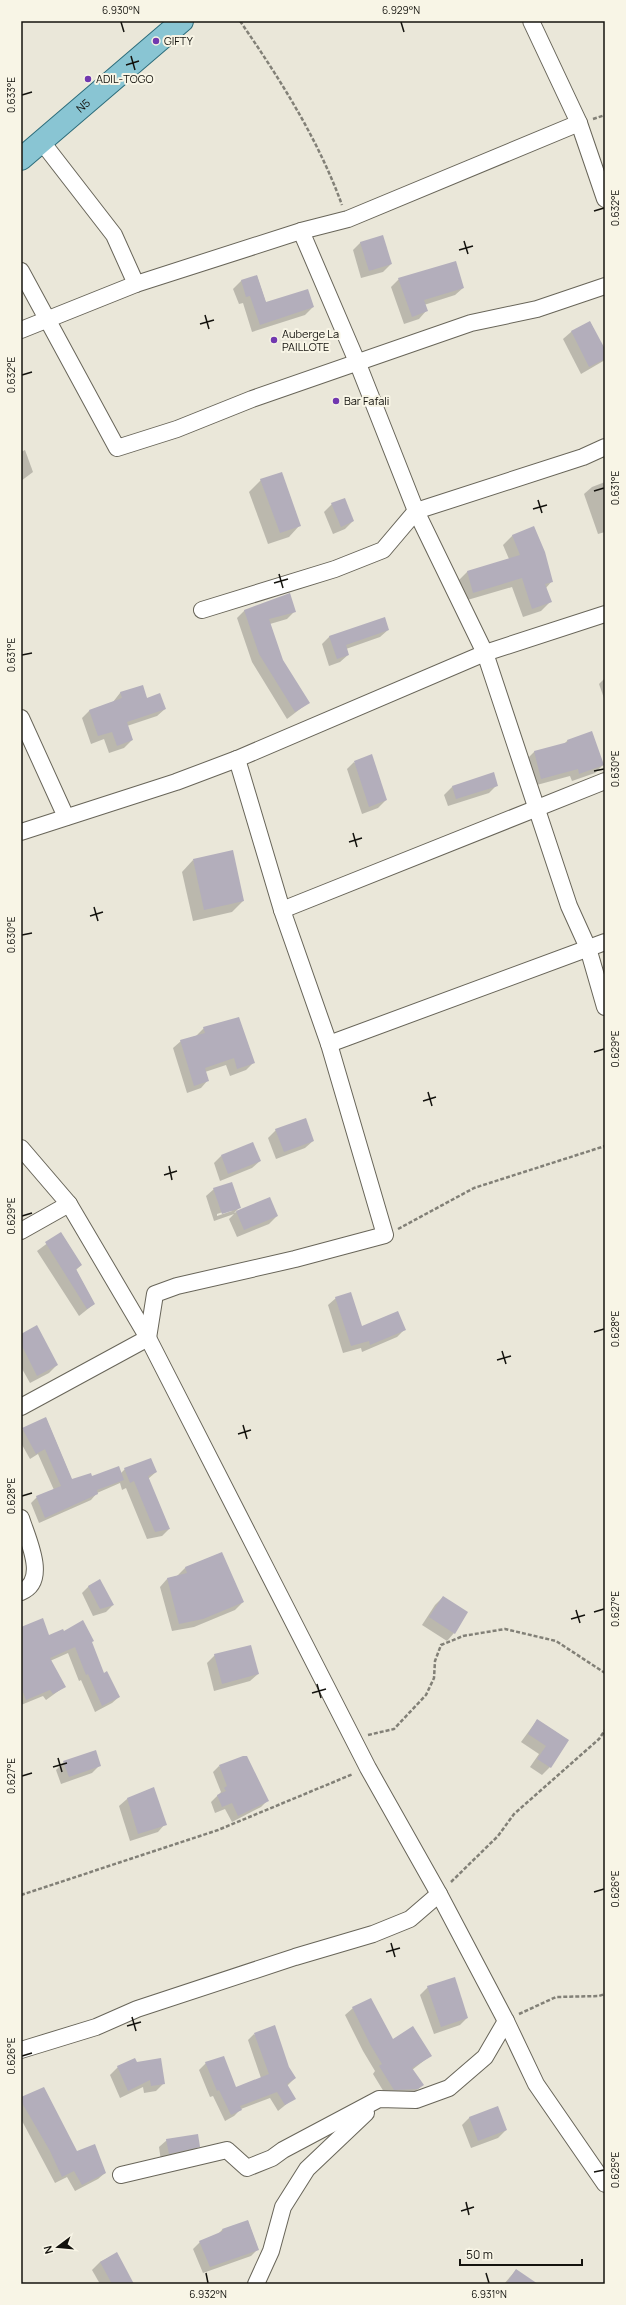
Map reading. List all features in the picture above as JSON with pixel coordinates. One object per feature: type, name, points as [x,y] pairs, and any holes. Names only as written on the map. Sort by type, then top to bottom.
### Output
[{"type":"main road","name":"N5","points":[[21,159],[182,21]]},
{"type":"street","points":[[531,21],[579,124],[605,199]]},
{"type":"street","points":[[21,330],[136,284],[301,231],[348,219],[579,124]]},
{"type":"street","points":[[42,142],[114,235],[136,284]]},
{"type":"street","points":[[301,231],[358,364],[416,511],[485,653],[569,906],[588,948],[605,1007]]},
{"type":"street","points":[[21,271],[48,318],[117,448],[176,429],[252,399],[358,364],[471,323],[537,309],[605,286]]},
{"type":"street","points":[[202,610],[335,569],[383,550],[416,511],[583,457],[605,447]]},
{"type":"street","points":[[21,832],[176,782],[237,759],[485,653],[605,614]]},
{"type":"street","points":[[21,718],[66,817]]},
{"type":"street","points":[[148,1338],[155,1294],[177,1286],[295,1259],[385,1235],[329,1044],[282,910],[237,759]]},
{"type":"street","points":[[282,910],[605,781]]},
{"type":"street","points":[[329,1044],[605,942]]},
{"type":"street","points":[[21,1148],[69,1204],[148,1338],[368,1768],[439,1894],[506,2021],[536,2084],[605,2184]]},
{"type":"street","points":[[21,1231],[69,1204]]},
{"type":"street","points":[[21,1407],[148,1338]]},
{"type":"street","points":[[21,1518],[36,1572],[32,1583],[21,1592]]},
{"type":"street","points":[[21,2050],[96,2027],[137,2009],[295,1957],[373,1934],[410,1919],[439,1894]]},
{"type":"street","points":[[121,2175],[227,2150],[247,2168],[272,2158],[283,2150],[379,2099],[416,2100],[449,2088],[485,2057],[506,2021]]},
{"type":"street","points":[[256,2284],[271,2251],[283,2207],[307,2169],[379,2099]]},
{"type":"path","points":[[240,21],[281,81],[326,162],[348,219]]},
{"type":"path","points":[[385,1235],[442,1207],[474,1188],[605,1146]]},
{"type":"path","points":[[353,1738],[394,1729],[426,1695],[434,1678],[435,1661],[441,1645],[463,1636],[505,1629],[556,1641],[605,1673]]},
{"type":"path","points":[[439,1894],[477,1858],[514,1814],[599,1739],[605,1730]]},
{"type":"path","points":[[21,1894],[218,1830],[368,1768]]},
{"type":"path","points":[[506,2021],[507,2017],[518,2014],[556,1997],[599,1996],[605,1994]]},
{"type":"building","points":[[383,235],[392,264],[369,271],[360,242]]},
{"type":"building","points":[[456,261],[464,288],[424,300],[428,311],[412,317],[398,278]]},
{"type":"building","points":[[257,275],[266,302],[308,289],[314,307],[260,325],[250,296],[246,297],[241,280]]},
{"type":"building","points":[[590,321],[605,349],[605,359],[589,367],[571,331]]},
{"type":"building","points":[[282,472],[301,526],[280,533],[260,479]]},
{"type":"building","points":[[345,498],[354,521],[341,527],[331,503]]},
{"type":"building","points":[[534,526],[545,552],[553,582],[545,584],[552,602],[532,609],[522,578],[473,593],[467,571],[520,555],[512,535]]},
{"type":"building","points":[[290,593],[296,612],[269,619],[283,660],[310,703],[295,712],[259,654],[244,610]]},
{"type":"building","points":[[385,617],[389,630],[346,645],[349,655],[337,659],[329,636]]},
{"type":"building","points":[[143,685],[147,698],[160,693],[166,709],[127,722],[133,740],[117,746],[112,732],[98,736],[89,710],[122,698],[120,692]]},
{"type":"building","points":[[592,731],[604,765],[579,774],[578,769],[541,779],[534,751],[568,742],[567,740]]},
{"type":"building","points":[[372,754],[387,800],[369,807],[354,761]]},
{"type":"building","points":[[494,772],[498,786],[456,799],[452,786]]},
{"type":"building","points":[[233,850],[244,901],[204,910],[193,859]]},
{"type":"building","points":[[239,1017],[255,1063],[237,1069],[234,1058],[205,1068],[209,1081],[194,1086],[180,1040],[205,1033],[203,1027]]},
{"type":"building","points":[[306,1118],[314,1141],[284,1152],[275,1129]]},
{"type":"building","points":[[253,1142],[261,1161],[228,1174],[221,1155]]},
{"type":"building","points":[[232,1182],[241,1208],[222,1214],[213,1188]]},
{"type":"building","points":[[270,1197],[278,1216],[244,1230],[236,1211]]},
{"type":"building","points":[[61,1232],[82,1265],[76,1269],[95,1304],[87,1309],[45,1242]]},
{"type":"building","points":[[351,1292],[362,1326],[398,1311],[406,1330],[370,1345],[369,1341],[351,1346],[335,1297]]},
{"type":"building","points":[[37,1325],[58,1365],[37,1376],[21,1344],[21,1334]]},
{"type":"building","points":[[46,1417],[72,1479],[91,1473],[92,1476],[119,1466],[124,1480],[97,1490],[98,1494],[45,1518],[36,1496],[61,1486],[45,1449],[36,1454],[22,1428]]},
{"type":"building","points":[[151,1458],[157,1472],[148,1476],[170,1529],[155,1532],[134,1481],[130,1483],[124,1468]]},
{"type":"building","points":[[222,1552],[244,1602],[203,1619],[179,1624],[167,1578],[187,1573],[185,1567]]},
{"type":"building","points":[[100,1579],[114,1605],[100,1609],[88,1586]]},
{"type":"building","points":[[443,1596],[468,1612],[455,1634],[429,1617]]},
{"type":"building","points":[[43,1618],[49,1635],[63,1629],[64,1631],[83,1620],[94,1641],[92,1642],[104,1673],[107,1671],[120,1697],[102,1706],[88,1674],[86,1675],[75,1647],[50,1658],[66,1687],[53,1694],[50,1690],[26,1700],[21,1687],[21,1627]]},
{"type":"building","points":[[251,1645],[259,1674],[222,1684],[214,1654]]},
{"type":"building","points":[[537,1719],[569,1740],[551,1768],[537,1759],[546,1746],[528,1734]]},
{"type":"building","points":[[96,1750],[101,1766],[69,1777],[63,1761]]},
{"type":"building","points":[[243,1756],[247,1756],[269,1801],[238,1816],[232,1803],[222,1807],[217,1795],[226,1791],[224,1788],[227,1786],[219,1765]]},
{"type":"building","points":[[154,1787],[167,1825],[138,1834],[127,1798]]},
{"type":"building","points":[[455,1977],[468,2018],[441,2027],[427,1986]]},
{"type":"building","points":[[371,1998],[393,2039],[413,2026],[432,2056],[412,2068],[424,2085],[418,2089],[394,2090],[379,2066],[382,2064],[370,2044],[352,2007]]},
{"type":"building","points":[[275,2025],[289,2067],[296,2078],[287,2084],[296,2099],[285,2105],[277,2092],[240,2106],[242,2110],[231,2115],[219,2090],[217,2091],[205,2062],[224,2056],[236,2087],[269,2074],[254,2033]]},
{"type":"building","points":[[135,2058],[137,2062],[161,2058],[165,2084],[151,2086],[150,2080],[128,2091],[117,2066]]},
{"type":"building","points":[[44,2087],[77,2151],[95,2144],[106,2173],[82,2185],[74,2171],[62,2177],[50,2151],[21,2101],[21,2097]]},
{"type":"building","points":[[498,2106],[507,2130],[478,2141],[469,2117]]},
{"type":"building","points":[[198,2134],[200,2147],[169,2154],[166,2139]]},
{"type":"building","points":[[248,2220],[259,2250],[210,2267],[199,2241],[223,2231],[222,2229]]},
{"type":"building","points":[[117,2252],[134,2284],[112,2284],[100,2262]]},
{"type":"building","points":[[516,2269],[538,2284],[506,2284]]},
{"type":"place","name":"GIFTY","points":[[156,41]]},
{"type":"place","name":"ADIL-TOGO","points":[[88,79]]},
{"type":"place","name":"Auberge La PAILLOTE","points":[[274,340]]},
{"type":"place","name":"Bar Fafali","points":[[336,401]]}]
